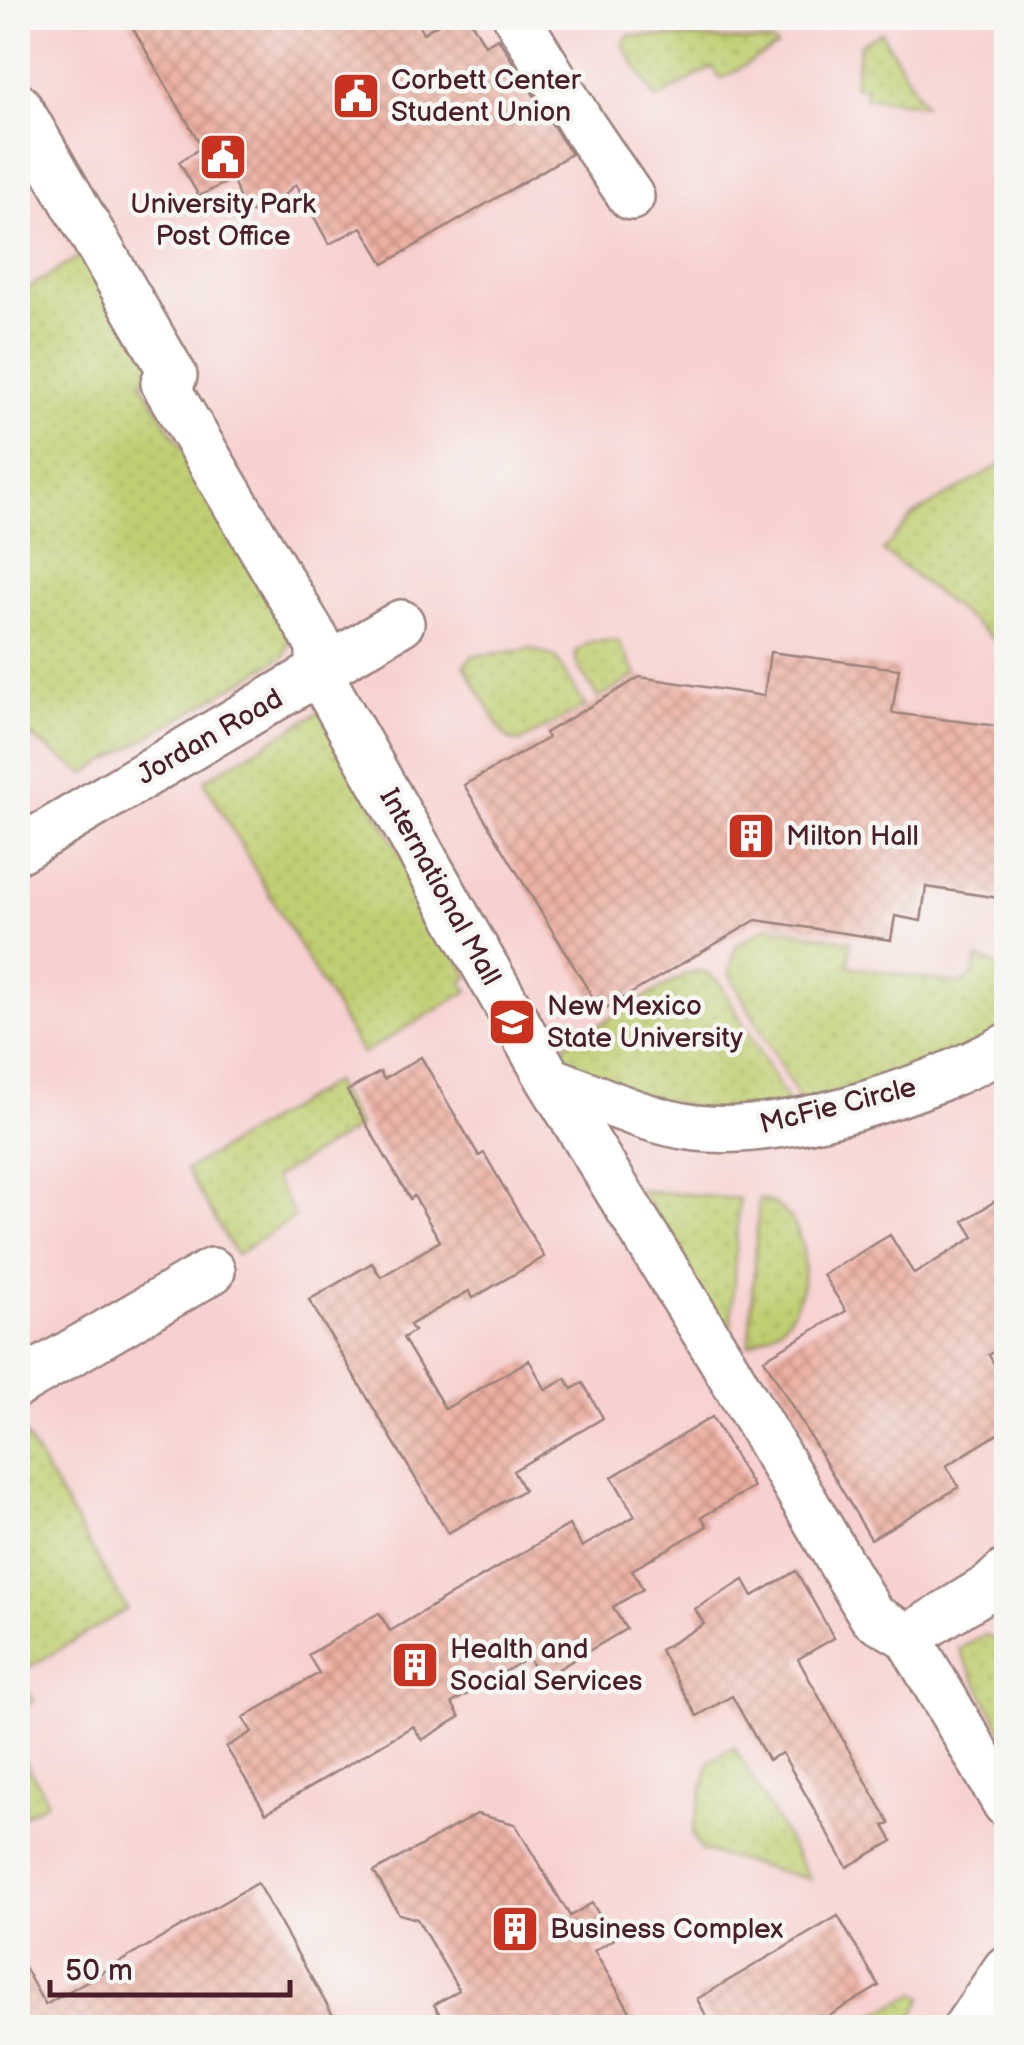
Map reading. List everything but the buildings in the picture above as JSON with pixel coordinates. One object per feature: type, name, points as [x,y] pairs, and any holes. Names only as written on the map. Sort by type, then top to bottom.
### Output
[{"type":"street","points":[[516,18],[631,197]]},
{"type":"street","name":"International Mall","points":[[18,106],[174,376],[164,383],[318,644],[319,673],[549,1079],[872,1616],[908,1637],[1006,1804]]},
{"type":"street","name":"Jordan Road","points":[[18,850],[401,624]]},
{"type":"street","name":"McFie Circle","points":[[549,1079],[693,1128],[757,1127],[924,1086],[1006,1047]]},
{"type":"street","points":[[18,1384],[212,1271]]},
{"type":"street","points":[[908,1637],[992,1586],[1006,1572]]},
{"type":"street","points":[[966,2028],[1006,1969]]},
{"type":"shaded area","name":"New Mexico State University","points":[[18,18],[1006,18],[1006,2027],[18,2027]]},
{"type":"green space","points":[[594,18],[802,18],[777,32],[596,22]]},
{"type":"green space","points":[[881,32],[924,105],[865,97],[866,88],[854,86],[860,44]]},
{"type":"green space","points":[[629,35],[772,42],[777,46],[721,79],[713,67],[656,99],[622,44]]},
{"type":"green space","points":[[86,252],[157,371],[141,381],[293,630],[285,656],[85,774],[18,728],[18,295]]},
{"type":"green space","points":[[1005,462],[1006,649],[883,551],[912,516]]},
{"type":"green space","points":[[617,640],[637,675],[598,698],[576,663],[576,652],[590,642]]},
{"type":"green space","points":[[533,649],[556,658],[585,706],[520,742],[513,742],[504,735],[464,665],[473,656]]},
{"type":"green space","points":[[321,711],[469,977],[462,981],[468,991],[362,1054],[205,783]]},
{"type":"green space","points":[[768,926],[851,941],[849,966],[951,983],[960,984],[972,977],[978,958],[993,963],[1006,974],[1006,1028],[975,1045],[802,1104],[729,973],[736,946]]},
{"type":"green space","points":[[697,971],[720,983],[790,1106],[725,1116],[591,1081],[551,1053],[684,975]]},
{"type":"green space","points":[[333,1082],[359,1127],[274,1178],[295,1217],[236,1255],[186,1170]]},
{"type":"green space","points":[[640,1190],[739,1199],[730,1341]]},
{"type":"green space","points":[[759,1199],[777,1206],[790,1218],[799,1234],[804,1273],[794,1310],[783,1324],[749,1345]]},
{"type":"green space","points":[[18,1423],[127,1609],[18,1674]]},
{"type":"green space","points":[[986,1635],[1006,1646],[1006,1738],[959,1649]]},
{"type":"green space","points":[[18,1674],[34,1701],[18,1711]]},
{"type":"green space","points":[[734,1747],[810,1879],[701,1851],[692,1833],[710,1761]]},
{"type":"green space","points":[[18,1749],[48,1801],[18,1818]]},
{"type":"green space","points":[[917,1993],[923,1997],[909,2027],[850,2027]]},
{"type":"place","name":"Corbett Center Student Union","points":[[356,96]]},
{"type":"place","name":"University Park Post Office","points":[[223,157]]},
{"type":"place","name":"Milton Hall","points":[[751,836]]},
{"type":"place","name":"New Mexico State University","points":[[512,1022]]},
{"type":"place","name":"Health and Social Services","points":[[415,1665]]},
{"type":"place","name":"Business Complex","points":[[515,1929]]}]
